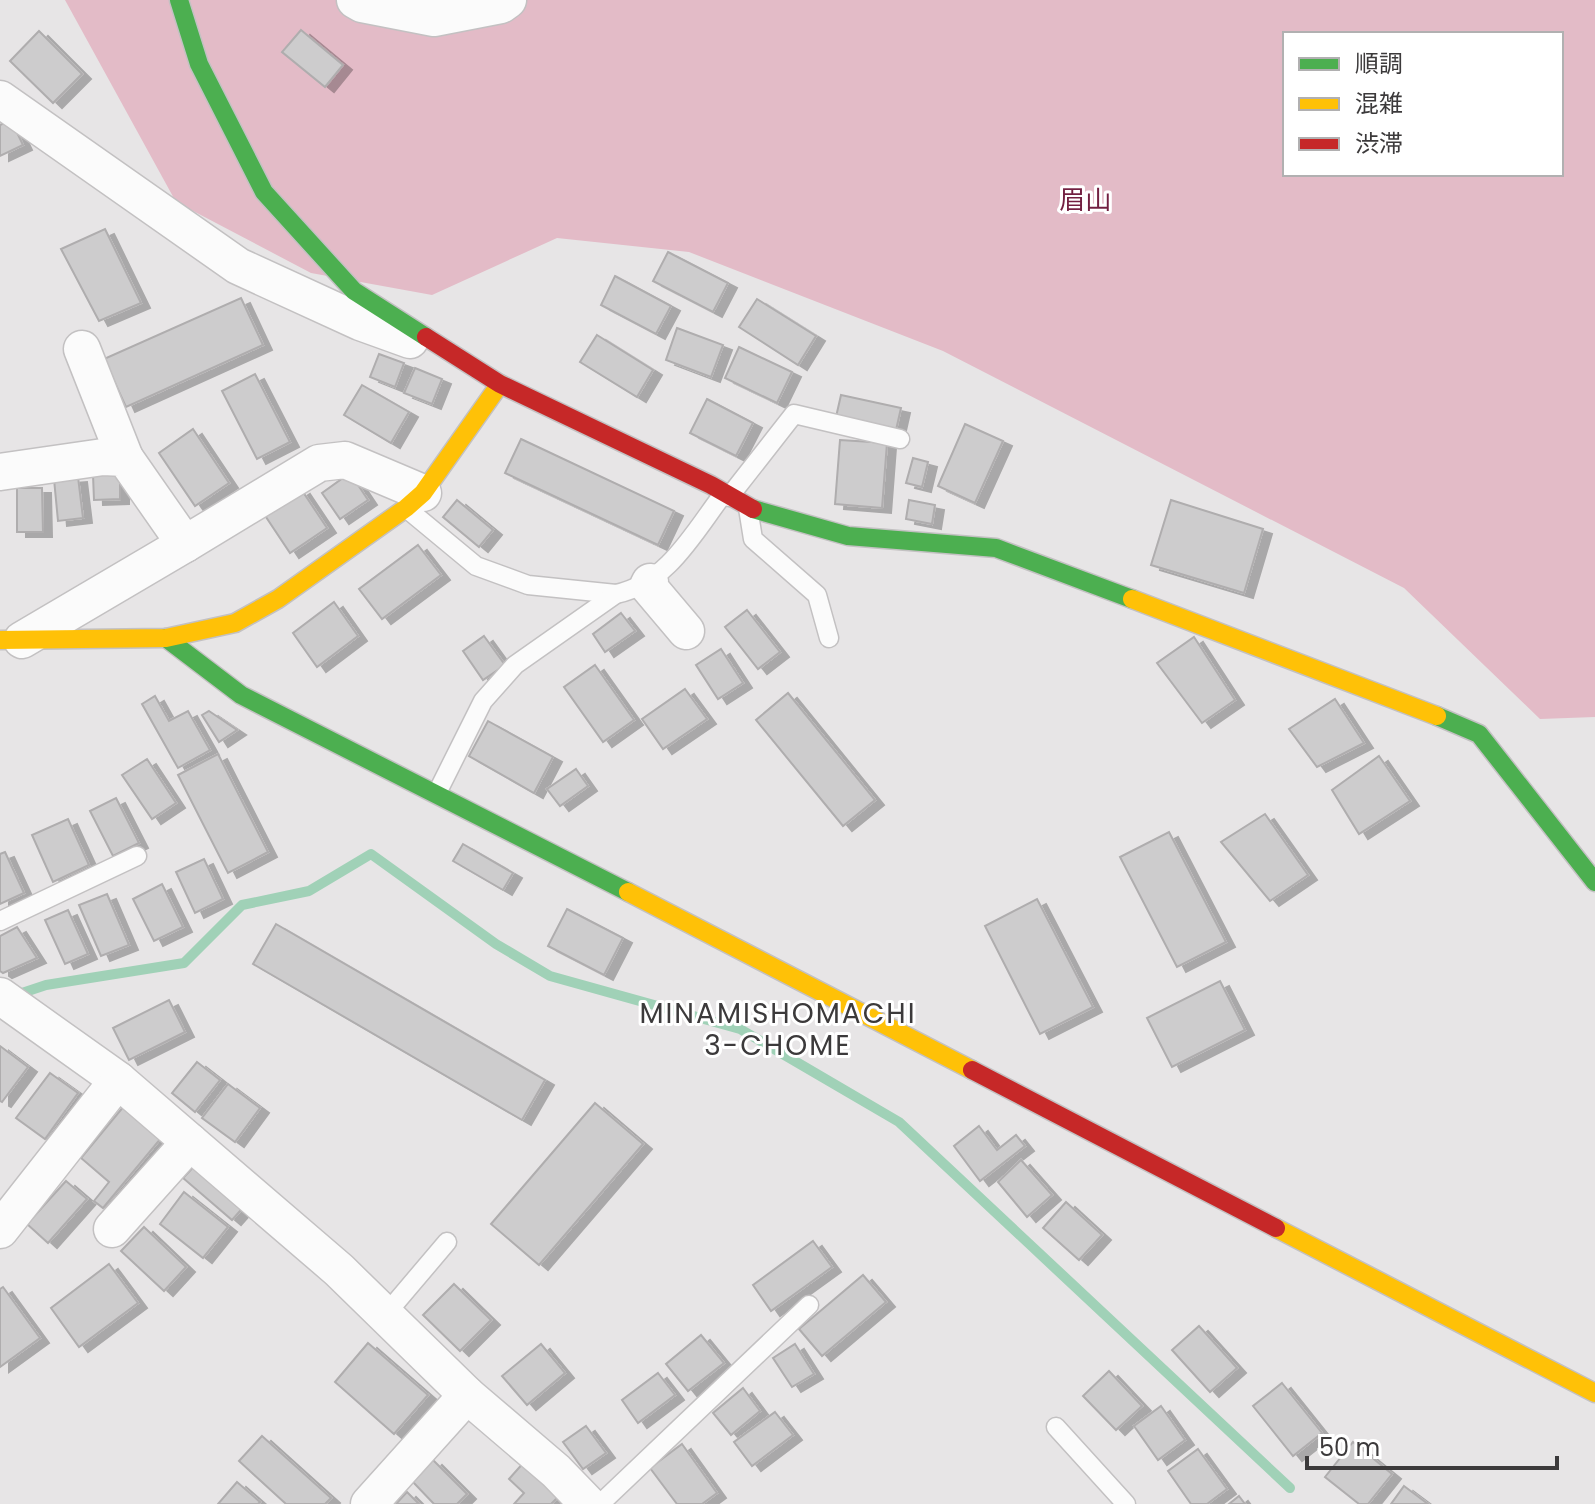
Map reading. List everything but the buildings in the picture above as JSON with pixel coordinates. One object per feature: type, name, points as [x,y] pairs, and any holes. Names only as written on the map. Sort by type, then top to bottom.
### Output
[{"type":"street","points":[[179,0],[199,64],[264,192],[354,291],[500,384],[748,508],[848,536],[996,548],[1391,697],[1479,734],[1595,882]]},
{"type":"street","points":[[355,0],[434,18],[501,5],[508,0]]},
{"type":"street","points":[[0,99],[238,266],[360,322],[462,358]]},
{"type":"street","points":[[82,349],[125,458],[185,544]]},
{"type":"street","points":[[11,640],[166,638],[235,623],[267,605],[415,500],[500,384]]},
{"type":"street","points":[[0,472],[103,457],[125,458]]},
{"type":"street","points":[[11,640],[185,544],[319,463],[345,460],[415,500]]},
{"type":"street","points":[[650,582],[648,586],[686,631]]},
{"type":"street","points":[[166,638],[241,695],[437,793],[1595,1393]]},
{"type":"street","points":[[0,996],[118,1080],[339,1270],[467,1395],[556,1471],[588,1504]]},
{"type":"street","points":[[0,1230],[118,1080]]},
{"type":"street","points":[[112,1229],[190,1142]]},
{"type":"street","points":[[369,1504],[467,1395]]},
{"type":"lane","points":[[415,500],[476,566],[528,585],[616,594],[632,591],[650,582],[667,568],[794,414],[900,439]]},
{"type":"lane","points":[[748,508],[753,539],[817,595],[829,638]]},
{"type":"lane","points":[[437,793],[483,701],[515,665],[616,594]]},
{"type":"lane","points":[[0,921],[137,856]]},
{"type":"lane","points":[[386,1314],[447,1242]]},
{"type":"lane","points":[[600,1504],[809,1305]]},
{"type":"lane","points":[[1056,1427],[1126,1504]]},
{"type":"green space","name":"眉山","points":[[65,0],[1595,0],[1595,717],[1540,719],[1404,588],[943,351],[689,252],[557,238],[432,295],[311,273],[176,202]]},
{"type":"waterway","points":[[19,994],[46,985],[184,963],[242,905],[309,891],[371,854],[496,944],[550,976],[740,1029],[899,1122],[1290,1488]]},
{"type":"traffic: fast","points":[[179,0],[199,64],[264,192],[354,291],[426,337]]},
{"type":"traffic: fast","points":[[753,509],[848,536],[996,548],[1132,599]]},
{"type":"traffic: fast","points":[[166,638],[241,695],[628,892]]},
{"type":"traffic: fast","points":[[1437,716],[1479,734],[1595,882]]},
{"type":"traffic: slow","points":[[0,640],[166,638],[235,623],[278,599],[423,493],[500,384]]},
{"type":"traffic: slow","points":[[1132,599],[1437,716]]},
{"type":"traffic: slow","points":[[628,892],[972,1070]]},
{"type":"traffic: slow","points":[[1276,1228],[1595,1393]]},
{"type":"traffic: jam","points":[[426,337],[500,384],[711,485],[753,509]]},
{"type":"traffic: jam","points":[[972,1070],[1276,1228]]},
{"type":"district","name":"MINAMISHOMACHI 3-CHOME","points":[[778,1029]]}]
